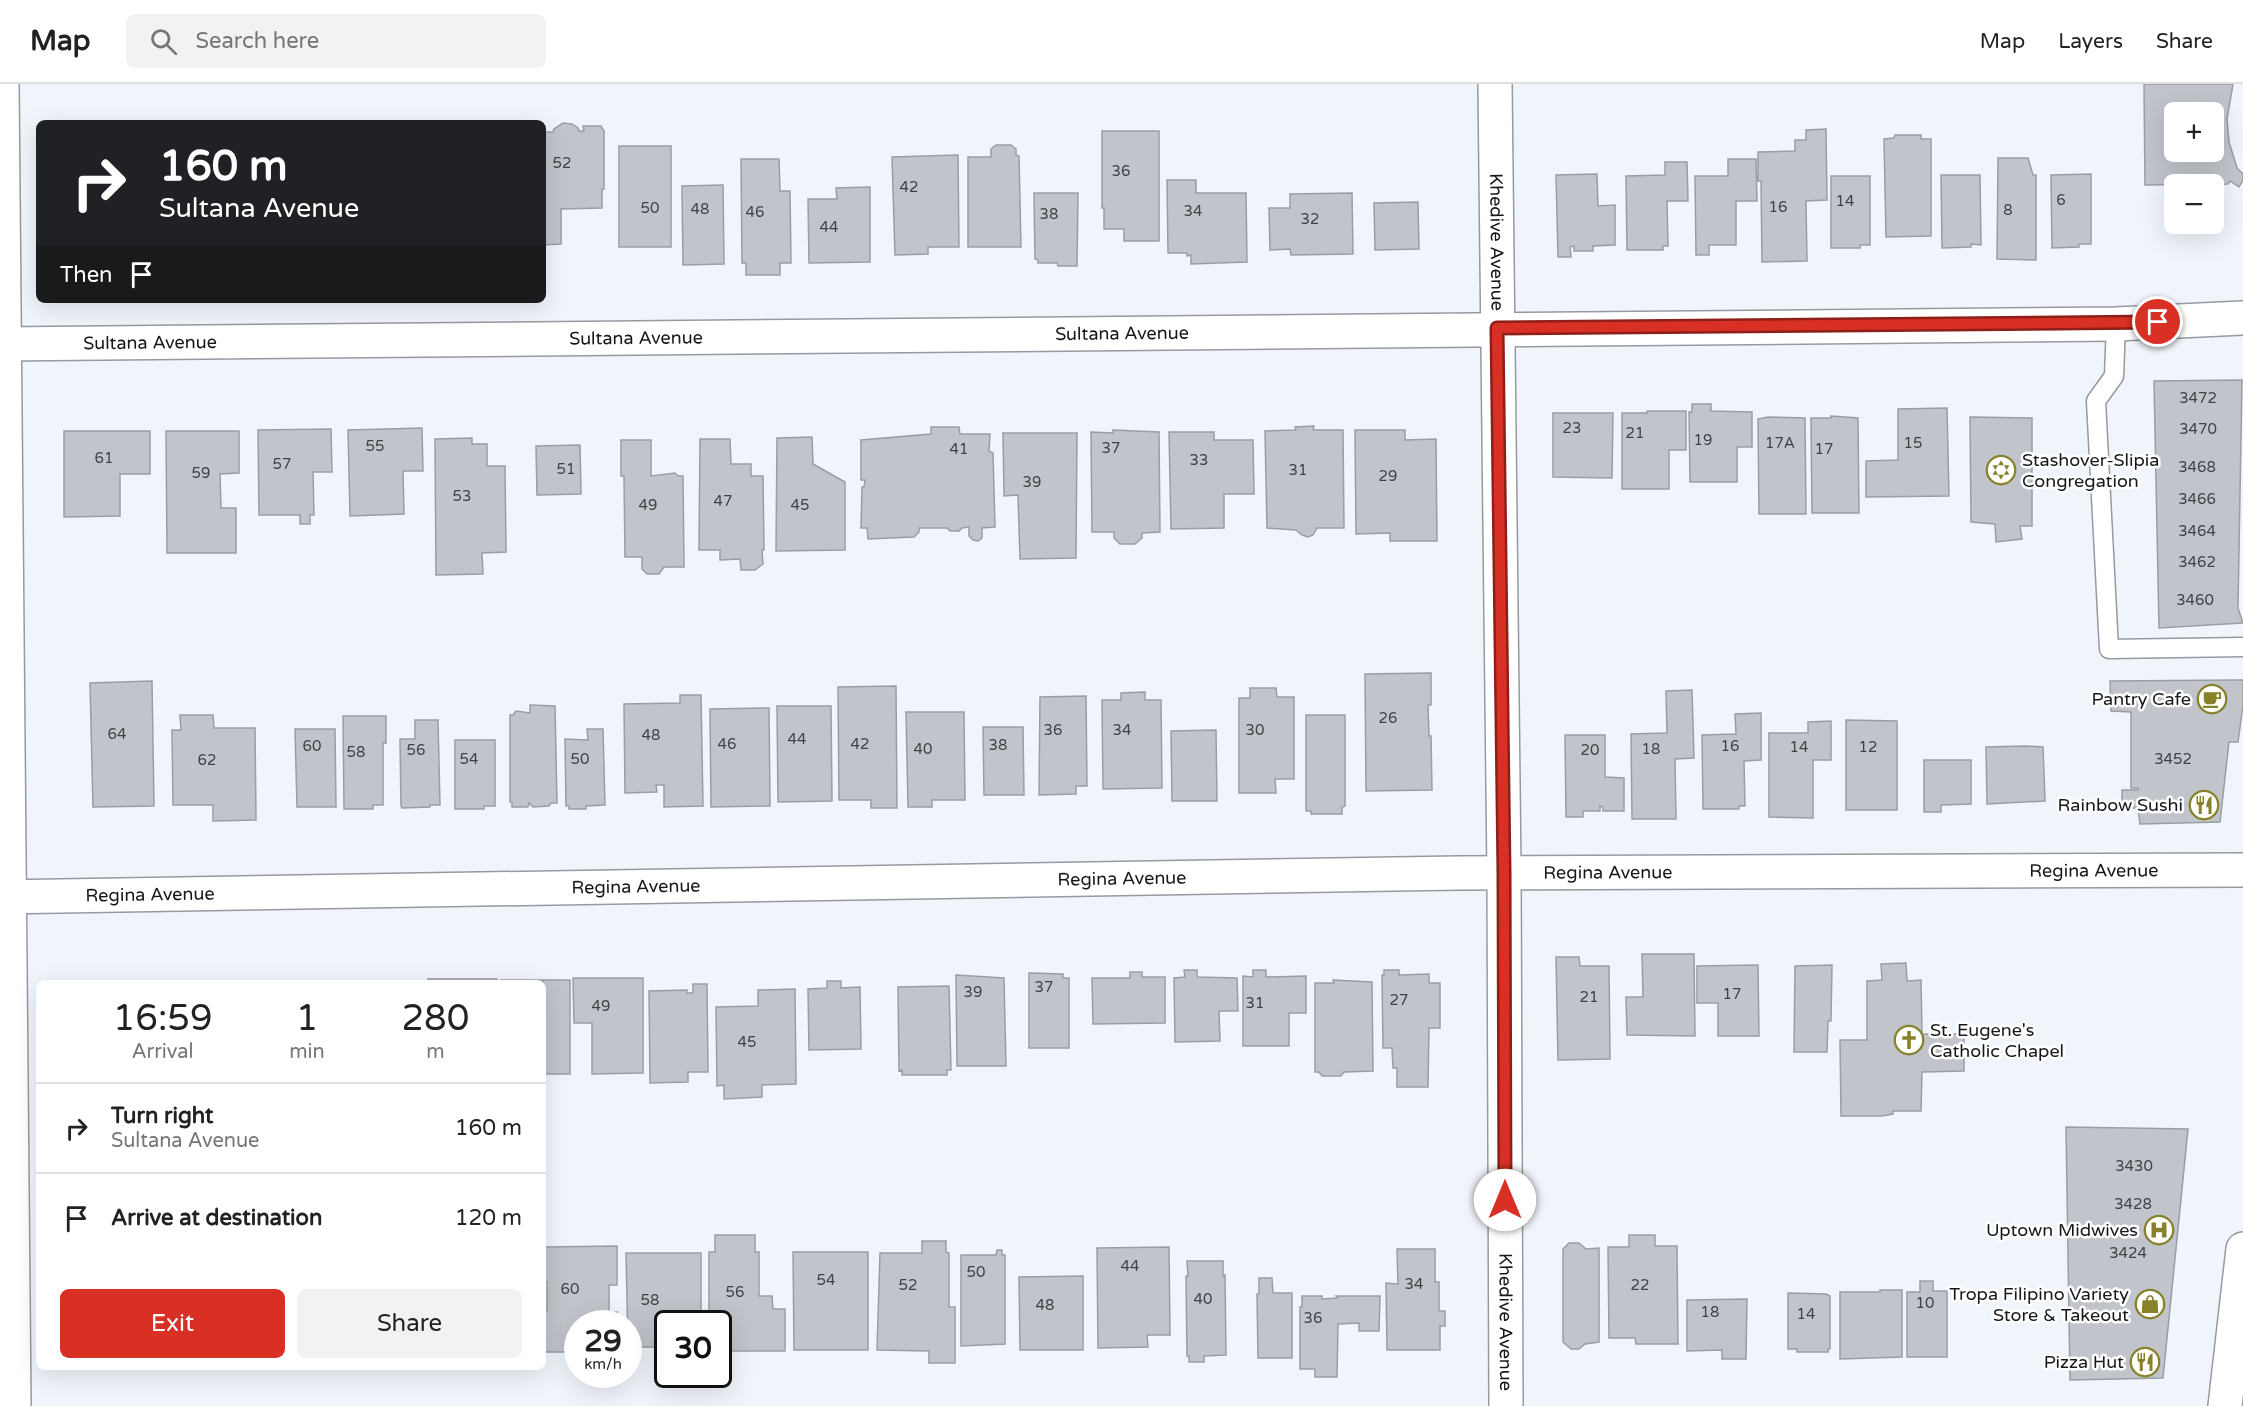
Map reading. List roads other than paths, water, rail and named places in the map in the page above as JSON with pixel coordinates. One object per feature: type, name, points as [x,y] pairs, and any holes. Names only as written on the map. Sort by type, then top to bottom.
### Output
[{"type":"street","points":[[2,84],[5,897],[14,1406]]},
{"type":"street","name":"Khedive Avenue","points":[[1495,84],[1504,873],[1506,1406]]},
{"type":"street","name":"Sultana Avenue","points":[[2,344],[1497,328],[2116,324],[2243,318]]},
{"type":"street","name":"Regina Avenue","points":[[5,897],[1504,873],[2243,870]]},
{"type":"street","points":[[2225,1406],[2243,1249]]},
{"type":"lane","points":[[2116,324],[2114,376],[2096,401],[2109,649],[2243,647]]},
{"type":"place","name":"Stashover-Slipia Congregation","points":[[2001,470]]},
{"type":"place","name":"Pantry Cafe","points":[[2212,699]]},
{"type":"place","name":"Rainbow Sushi","points":[[2204,805]]},
{"type":"place","name":"St. Eugene's Catholic Chapel","points":[[1909,1040]]},
{"type":"place","name":"Uptown Midwives","points":[[2159,1230]]},
{"type":"place","name":"Tropa Filipino Variety Store & Takeout","points":[[2150,1304]]},
{"type":"place","name":"Pizza Hut","points":[[2145,1362]]}]
